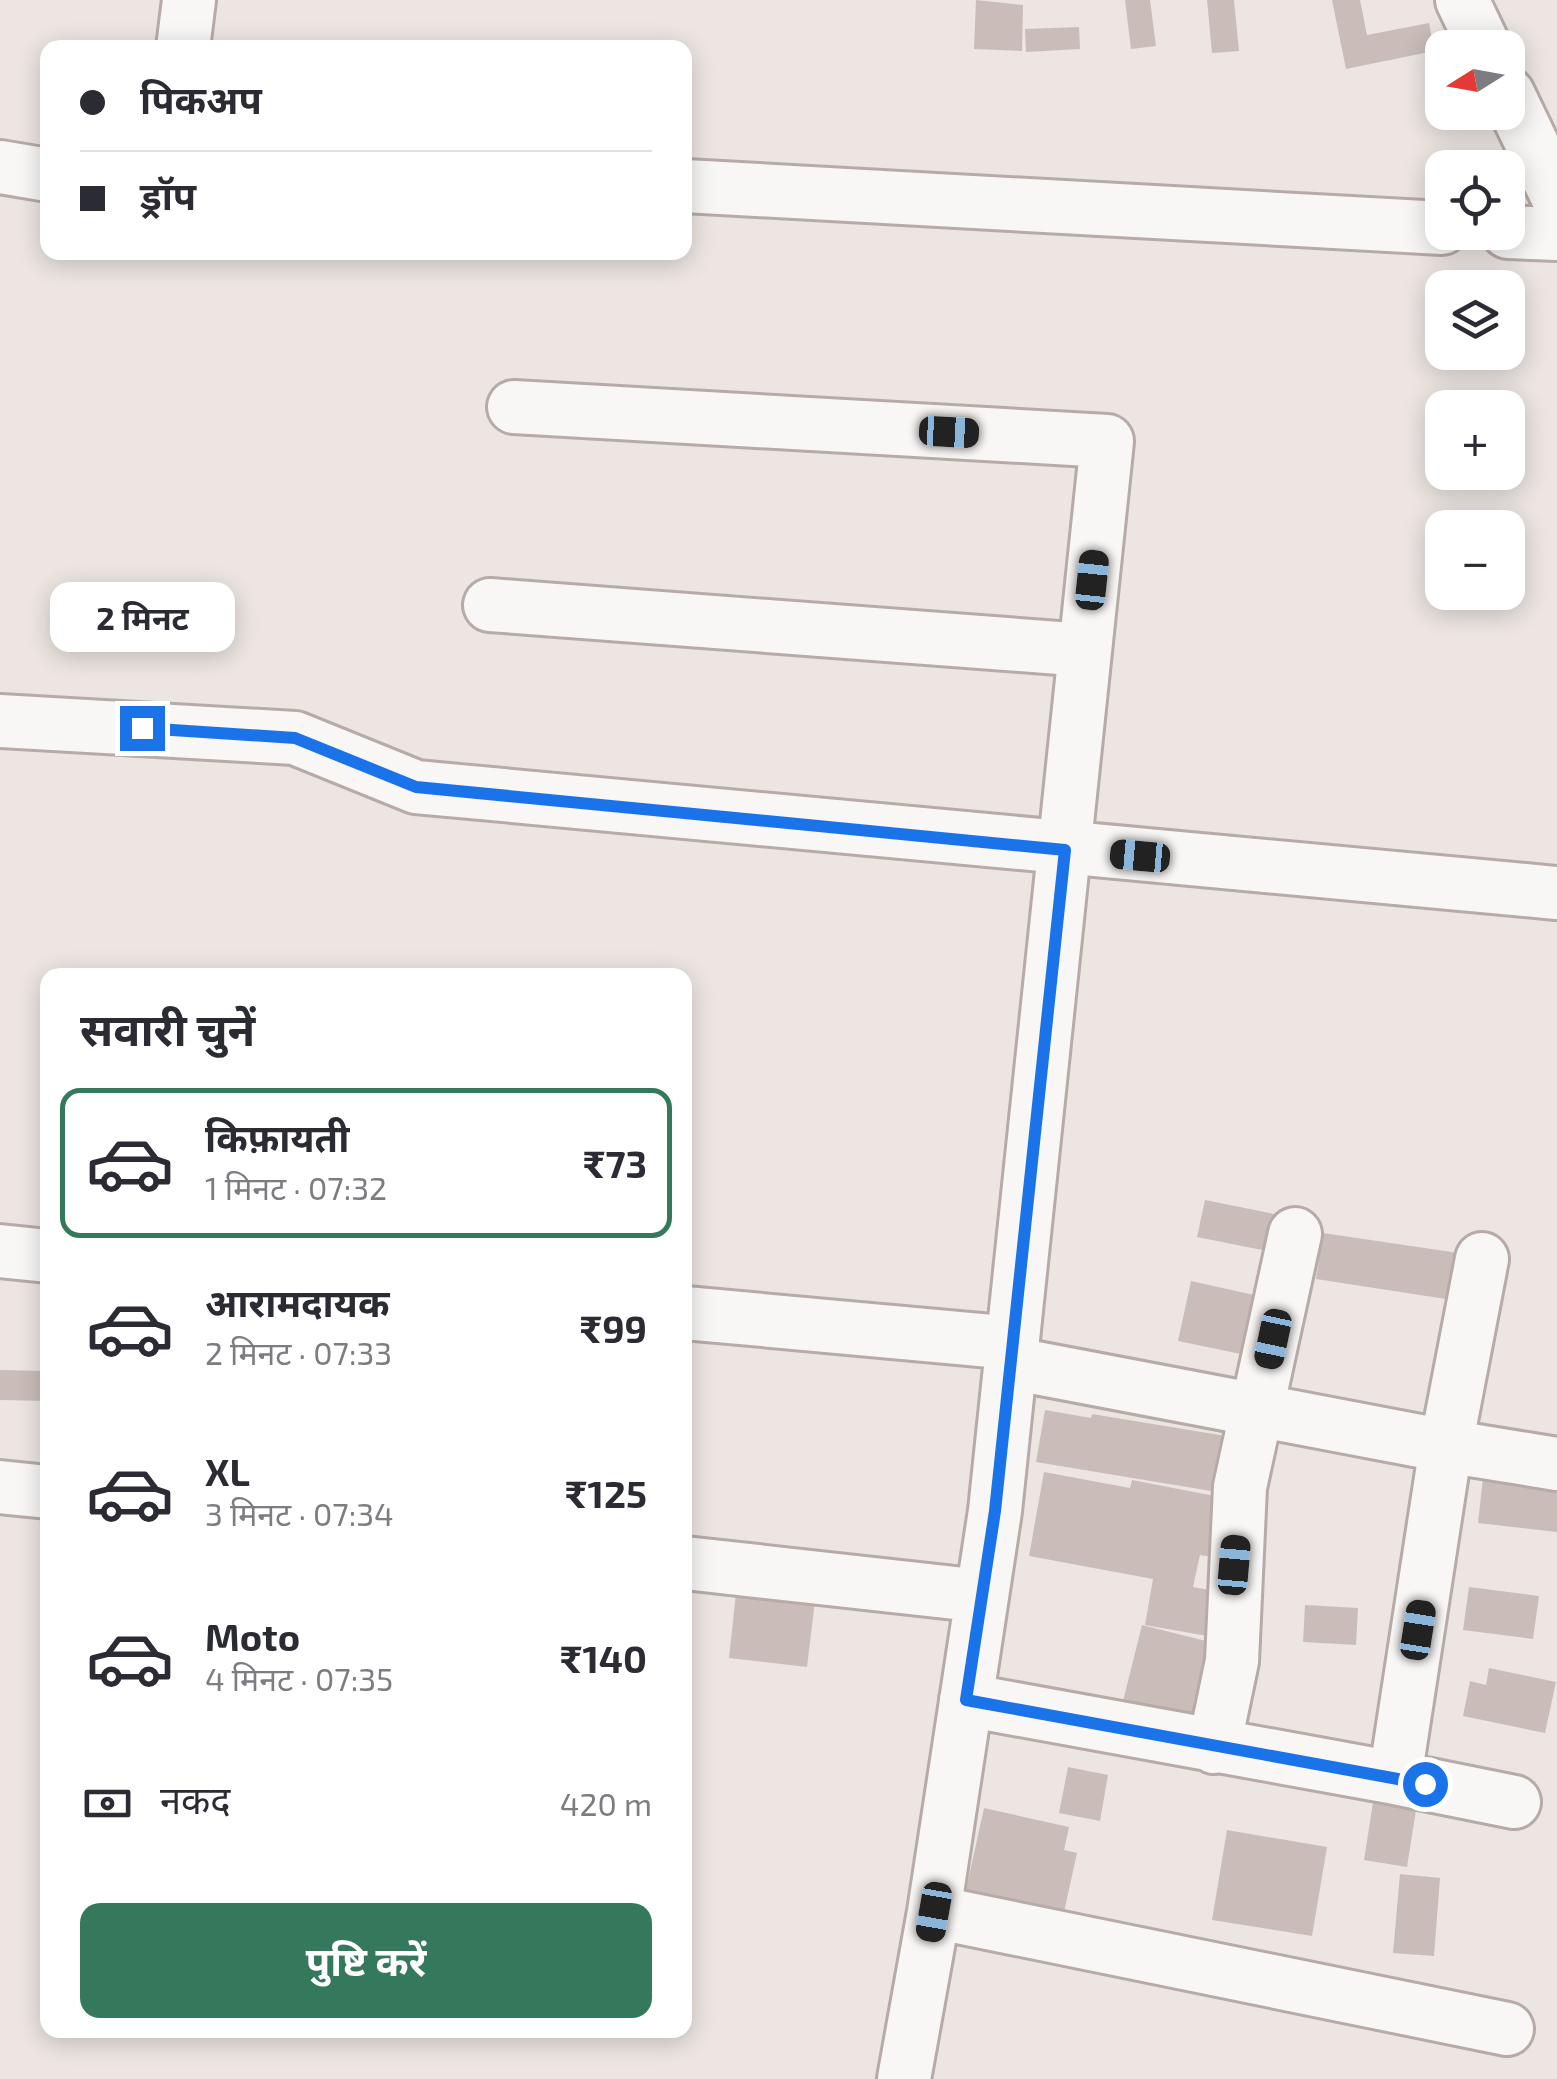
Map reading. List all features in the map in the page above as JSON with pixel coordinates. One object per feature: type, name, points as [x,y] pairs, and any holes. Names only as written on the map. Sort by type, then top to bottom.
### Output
[{"type":"street","points":[[184,40],[190,0]]},
{"type":"street","points":[[1462,0],[1476,30]]},
{"type":"street","points":[[1525,129],[1557,196]]},
{"type":"street","points":[[0,167],[40,174]]},
{"type":"street","points":[[692,186],[1425,227]]},
{"type":"street","points":[[1525,233],[1557,234]]},
{"type":"street","points":[[514,407],[1107,441],[995,1511],[934,1912],[904,2079]]},
{"type":"street","points":[[490,605],[1085,650]]},
{"type":"street","points":[[0,721],[295,738],[416,787],[1557,893]]},
{"type":"street","points":[[1214,1746],[1232,1661],[1240,1487],[1296,1234]]},
{"type":"street","points":[[0,1251],[40,1255]]},
{"type":"street","points":[[1395,1778],[1446,1446],[1482,1259]]},
{"type":"street","points":[[692,1314],[1011,1353],[1258,1410],[1557,1464]]},
{"type":"street","points":[[0,1487],[40,1491]]},
{"type":"street","points":[[692,1564],[982,1596]]},
{"type":"street","points":[[966,1700],[1514,1802]]},
{"type":"street","points":[[934,1912],[1507,2029]]},
{"type":"building","points":[[976,0],[1023,5],[1022,51],[974,49]]},
{"type":"building","points":[[1125,0],[1150,0],[1156,46],[1131,49]]},
{"type":"building","points":[[1207,0],[1234,0],[1239,51],[1212,53]]},
{"type":"building","points":[[1332,0],[1360,0],[1367,35],[1429,23],[1430,30],[1425,30],[1425,53],[1346,69]]},
{"type":"building","points":[[1079,27],[1080,49],[1026,52],[1025,29]]},
{"type":"building","points":[[1205,1200],[1289,1217],[1282,1254],[1197,1237]]},
{"type":"building","points":[[1323,1233],[1472,1255],[1465,1302],[1316,1279]]},
{"type":"building","points":[[1191,1281],[1277,1300],[1265,1359],[1178,1341]]},
{"type":"building","points":[[0,1370],[40,1371],[40,1401],[0,1400]]},
{"type":"building","points":[[1045,1410],[1232,1437],[1223,1493],[1036,1462]]},
{"type":"building","points":[[1485,1460],[1557,1469],[1557,1532],[1478,1523]]},
{"type":"building","points":[[1044,1472],[1130,1488],[1132,1480],[1215,1496],[1210,1524],[1217,1525],[1212,1557],[1200,1555],[1193,1587],[1232,1594],[1224,1639],[1145,1625],[1153,1579],[1029,1556]]},
{"type":"building","points":[[738,1575],[817,1584],[807,1667],[729,1658]]},
{"type":"building","points":[[1469,1587],[1539,1596],[1533,1639],[1463,1630]]},
{"type":"building","points":[[1305,1605],[1358,1608],[1356,1645],[1303,1642]]},
{"type":"building","points":[[1142,1625],[1218,1644],[1197,1728],[1121,1709]]},
{"type":"building","points":[[1489,1668],[1556,1682],[1545,1733],[1463,1716],[1470,1681],[1486,1685]]},
{"type":"building","points":[[1068,1767],[1108,1775],[1100,1821],[1059,1813]]},
{"type":"building","points":[[1377,1777],[1420,1785],[1407,1867],[1364,1860]]},
{"type":"building","points":[[984,1808],[1069,1827],[1064,1850],[1077,1853],[1064,1912],[966,1890]]},
{"type":"building","points":[[1227,1830],[1327,1847],[1312,1936],[1212,1920]]},
{"type":"building","points":[[1400,1874],[1440,1878],[1434,1956],[1393,1953]]},
{"type":"route","points":[[142,728],[295,738],[416,787],[1065,850],[995,1511],[966,1700],[1425,1784]]}]
